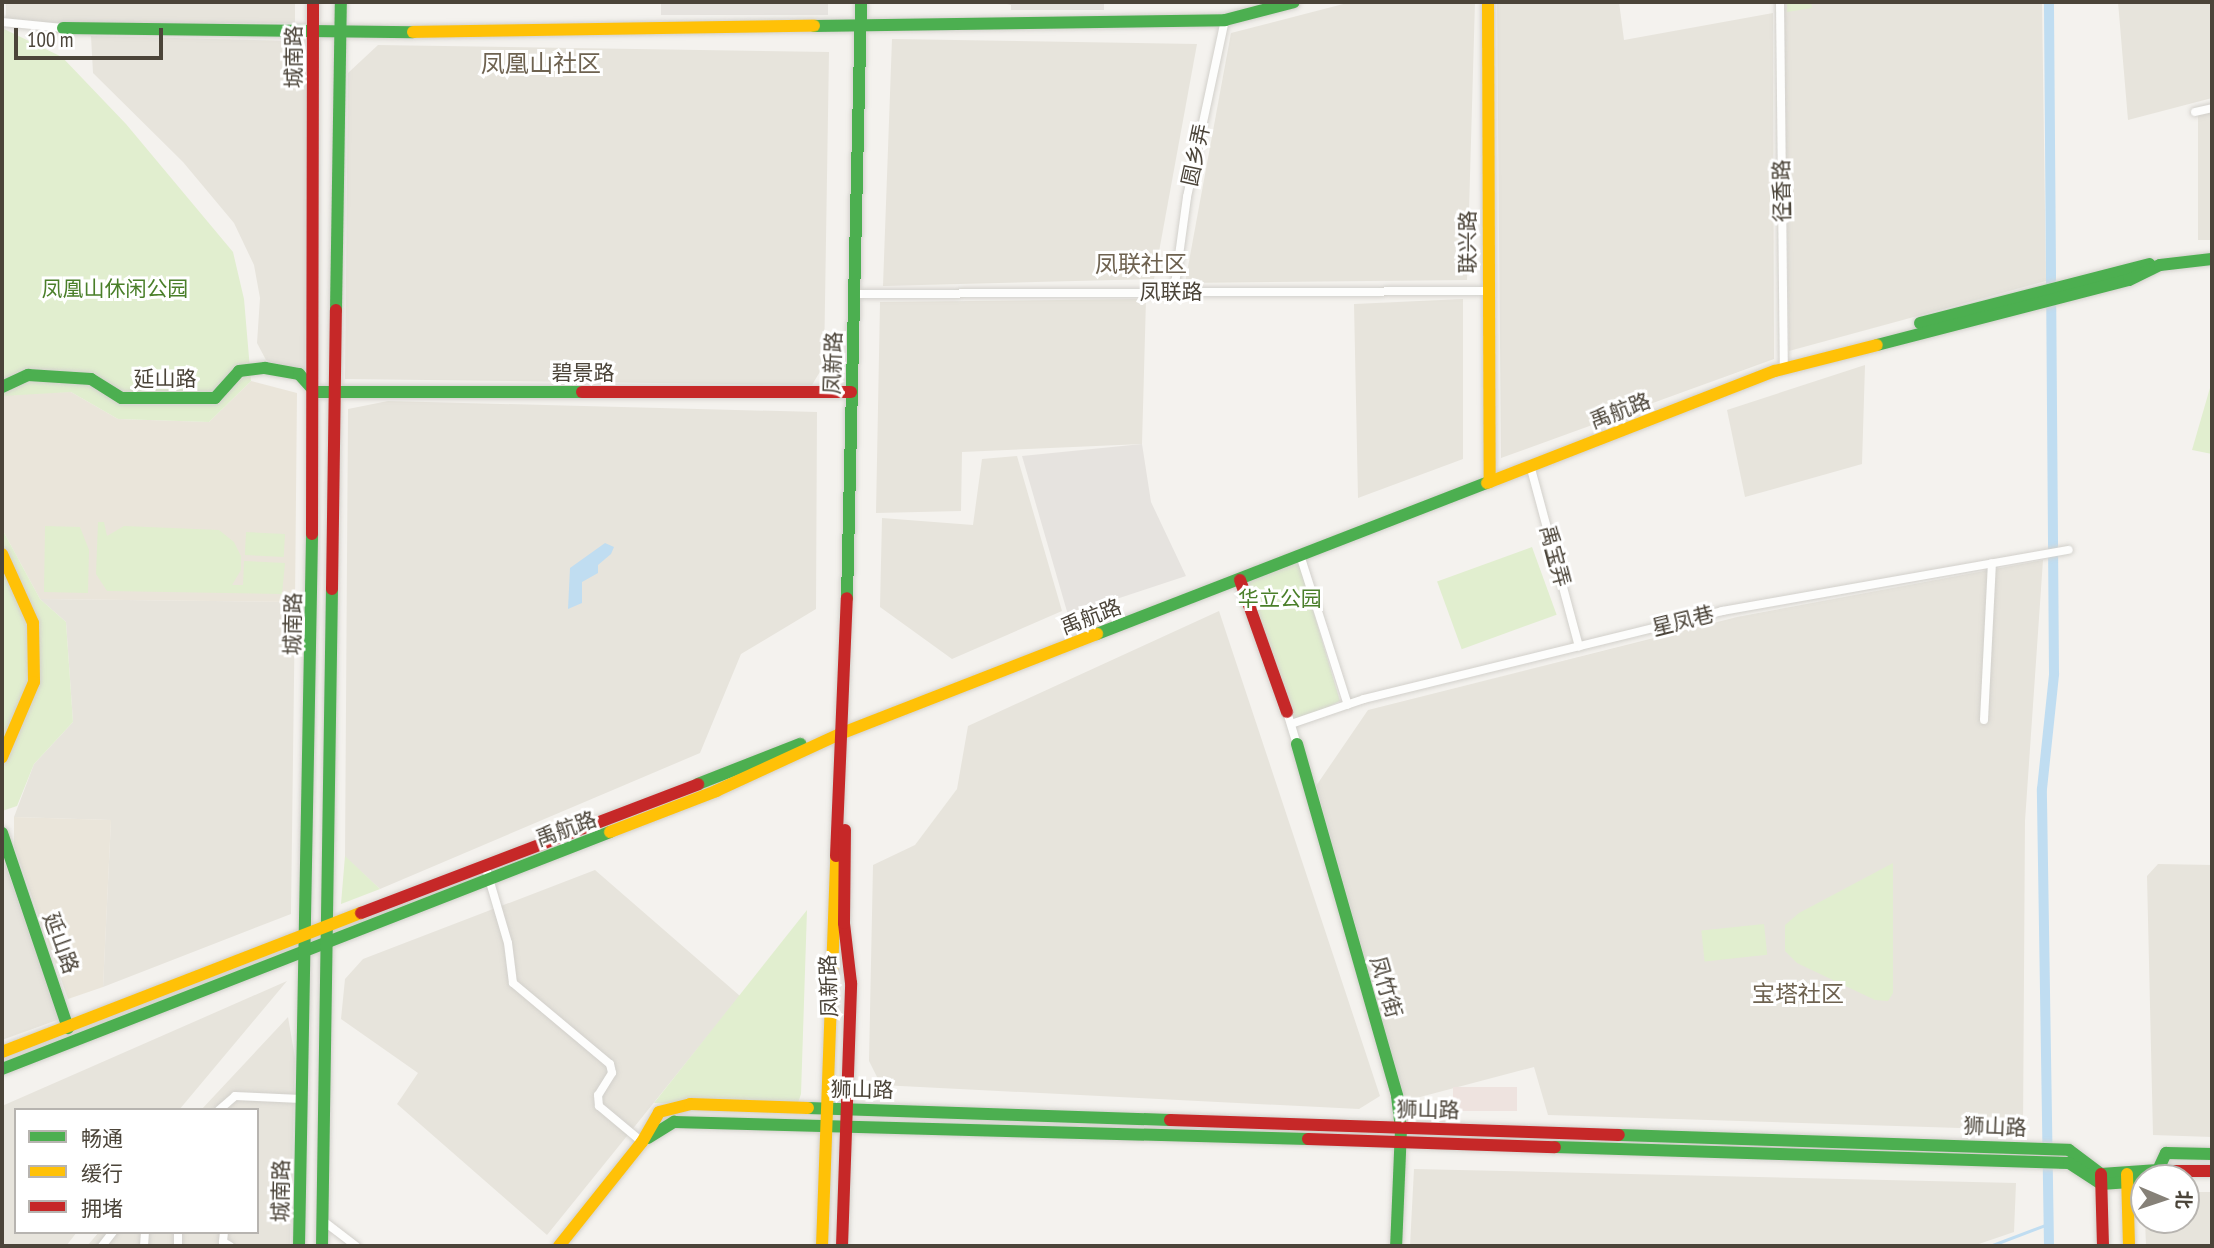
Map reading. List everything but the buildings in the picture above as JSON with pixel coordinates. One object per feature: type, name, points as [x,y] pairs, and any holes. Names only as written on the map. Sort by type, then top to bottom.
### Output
[{"type":"main road","name":"城南路","points":[[299,1246],[307,950],[315,392],[313,2]]},
{"type":"main road","name":"城南路","points":[[322,1246],[341,2]]},
{"type":"main road","name":"凤新路","points":[[842,1246],[850,984],[844,923],[844,730],[861,2]]},
{"type":"main road","points":[[63,28],[313,33],[1225,20],[1294,2]]},
{"type":"main road","name":"联兴路","points":[[1488,2],[1487,291],[1490,478]]},
{"type":"main road","name":"禹航路","points":[[2,1069],[307,950],[327,935],[486,871],[1784,365],[2212,252]]},
{"type":"main road","name":"禹航路","points":[[2074,287],[2129,280],[2160,265],[2212,259]]},
{"type":"main road","name":"禹航路","points":[[844,730],[1240,580],[1490,478],[1531,466],[1784,365]]},
{"type":"main road","name":"延山路","points":[[2,387],[28,375],[92,379],[122,398],[215,398],[239,372],[265,368],[299,374],[315,392]]},
{"type":"main road","name":"碧景路","points":[[315,392],[851,392]]},
{"type":"main road","points":[[2,554],[33,623],[34,682],[2,757]]},
{"type":"main road","points":[[1240,580],[1289,718]]},
{"type":"main road","name":"凤新路","points":[[822,1246],[825,1125],[844,730]]},
{"type":"main road","name":"凤竹街","points":[[1297,744],[1397,1096],[1401,1129],[1396,1246]]},
{"type":"main road","name":"延山路","points":[[2,833],[68,1028]]},
{"type":"main road","name":"禹航路","points":[[2,1052],[307,936],[327,935]]},
{"type":"main road","name":"狮山路","points":[[559,1246],[642,1142],[659,1112],[690,1104],[2026,1148],[2069,1156]]},
{"type":"main road","name":"狮山路","points":[[642,1142],[674,1122],[2026,1161],[2069,1156]]},
{"type":"main road","points":[[2127,1179],[2158,1170],[2166,1153],[2212,1154]]},
{"type":"main road","points":[[2069,1156],[2101,1179],[2130,1179]]},
{"type":"main road","points":[[2101,1179],[2103,1246]]},
{"type":"main road","points":[[2127,1179],[2129,1246]]},
{"type":"street","name":"径香路","points":[[1780,2],[1784,365]]},
{"type":"street","name":"圆乡弄","points":[[1174,292],[1187,197],[1225,20]]},
{"type":"street","points":[[2,22],[63,28]]},
{"type":"street","points":[[2195,112],[2212,108]]},
{"type":"street","name":"凤联路","points":[[854,294],[1487,291]]},
{"type":"street","name":"禹宝弄","points":[[1531,466],[1579,646]]},
{"type":"street","name":"星凤巷","points":[[1289,718],[1304,721],[1348,705],[1722,611],[2069,550]]},
{"type":"street","points":[[1300,555],[1348,705]]},
{"type":"street","points":[[1984,720],[1992,563]]},
{"type":"street","points":[[1289,718],[1297,744]]},
{"type":"street","points":[[486,871],[508,943],[513,983],[610,1064],[612,1073],[598,1095],[599,1106],[642,1142]]},
{"type":"street","points":[[228,1106],[235,1096],[301,1099]]},
{"type":"street","points":[[322,1220],[356,1246]]},
{"type":"shaded area","points":[[6,2],[295,2],[295,23],[6,23]]},
{"type":"shaded area","points":[[661,2],[828,2],[828,15],[661,15]]},
{"type":"shaded area","points":[[999,2],[1104,2],[1104,10],[1011,10],[1011,5]]},
{"type":"shaded area","points":[[1351,2],[1475,2],[1467,280],[1185,283],[1231,33]]},
{"type":"shaded area","points":[[1497,2],[1619,2],[1624,40],[1773,13],[1774,359],[1501,458]]},
{"type":"shaded area","points":[[1784,2],[2042,2],[2046,281],[1789,351]]},
{"type":"shaded area","points":[[2118,2],[2212,2],[2212,98],[2128,120]]},
{"type":"shaded area","points":[[91,36],[292,41],[308,78],[305,370],[285,369],[266,360],[257,343],[260,298],[254,265],[234,223],[183,162],[93,73]]},
{"type":"shaded area","points":[[892,39],[1197,44],[1154,279],[883,286]]},
{"type":"shaded area","points":[[378,45],[829,52],[824,365],[812,385],[345,379],[348,73]]},
{"type":"shaded area","points":[[2198,112],[2212,112],[2212,240],[2198,240]]},
{"type":"shaded area","points":[[1146,299],[1142,444],[962,452],[961,511],[876,513],[880,302]]},
{"type":"shaded area","points":[[1463,299],[1463,459],[1358,498],[1354,304]]},
{"type":"shaded area","points":[[1865,365],[1862,464],[1745,497],[1727,410]]},
{"type":"shaded area","points":[[251,381],[297,393],[295,602],[40,599],[2,529],[4,393],[71,392],[118,419],[209,422]]},
{"type":"shaded area","points":[[388,401],[817,412],[816,609],[741,654],[700,753],[380,889],[345,857],[348,409]]},
{"type":"shaded area","points":[[1142,444],[1151,502],[1186,576],[1068,615],[1022,456]]},
{"type":"shaded area","points":[[1017,456],[1062,611],[952,659],[880,607],[882,518],[973,525],[982,459]]},
{"type":"shaded area","points":[[2043,560],[2025,821],[2023,1130],[1548,1115],[1534,1067],[1405,1101],[1316,786],[1368,710],[1737,617]]},
{"type":"shaded area","points":[[40,599],[295,602],[291,914],[103,987],[111,820],[14,817],[34,764],[73,722],[66,622]]},
{"type":"shaded area","points":[[1219,611],[1380,1096],[1359,1109],[881,1085],[869,1061],[873,865],[915,845],[957,789],[968,726]]},
{"type":"shaded area","points":[[14,817],[111,820],[103,987],[68,999],[14,846]]},
{"type":"shaded area","points":[[2,855],[60,1019],[2,1040]]},
{"type":"shaded area","points":[[2158,864],[2212,865],[2212,1137],[2153,1135],[2147,876]]},
{"type":"shaded area","points":[[595,870],[740,996],[547,1235],[397,1104],[418,1073],[341,1019],[345,979],[363,959]]},
{"type":"shaded area","points":[[287,981],[181,1108],[14,1108],[14,1234],[75,1234],[66,1246],[2,1246],[2,1106]]},
{"type":"shaded area","points":[[288,1017],[295,1058],[290,1246],[87,1246],[97,1234],[259,1234],[259,1108],[203,1108]]},
{"type":"shaded area","points":[[1453,1087],[1517,1087],[1517,1111],[1453,1111]]},
{"type":"shaded area","points":[[1414,1169],[2016,1183],[2014,1232],[1973,1246],[1410,1246]]},
{"type":"shaded area","points":[[2200,1192],[2212,1192],[2212,1246],[2146,1246],[2146,1234],[2200,1234]]},
{"type":"green space","points":[[1787,2],[1811,2],[1812,8],[1787,12]]},
{"type":"green space","name":"凤凰山休闲公园","points":[[2,28],[62,57],[126,124],[233,252],[244,299],[251,381],[209,422],[118,419],[71,392],[2,396]]},
{"type":"green space","points":[[2212,381],[2212,454],[2192,450]]},
{"type":"green space","points":[[98,522],[104,522],[107,536],[124,526],[219,530],[234,542],[241,556],[241,570],[232,585],[243,585],[244,561],[285,563],[282,594],[107,591],[96,574]]},
{"type":"green space","points":[[45,526],[80,527],[89,550],[88,593],[44,592]]},
{"type":"green space","points":[[2,529],[40,599],[66,622],[73,722],[34,764],[17,806],[2,811]]},
{"type":"green space","points":[[246,532],[285,534],[284,557],[245,555]]},
{"type":"green space","points":[[1532,547],[1557,615],[1462,649],[1437,582]]},
{"type":"green space","name":"华立公园","points":[[1298,560],[1340,701],[1295,723],[1245,583]]},
{"type":"green space","points":[[345,856],[380,889],[341,904]]},
{"type":"green space","points":[[1893,863],[1893,993],[1888,1001],[1875,1000],[1797,963],[1785,951],[1785,925],[1799,913]]},
{"type":"green space","points":[[807,910],[801,1094],[797,1106],[654,1103]]},
{"type":"green space","points":[[1764,924],[1767,955],[1705,961],[1701,931]]},
{"type":"water","points":[[605,543],[614,547],[611,554],[598,565],[598,573],[582,582],[582,603],[568,609],[570,568]]},
{"type":"waterway","points":[[2049,2],[2054,674],[2042,789],[2049,1246]]},
{"type":"waterway","points":[[1990,1246],[2048,1224]]},
{"type":"traffic: fast","points":[[336,310],[341,2]]},
{"type":"traffic: fast","points":[[847,598],[861,2]]},
{"type":"traffic: fast","points":[[814,26],[1225,20],[1294,2]]},
{"type":"traffic: fast","points":[[63,28],[413,32]]},
{"type":"traffic: fast","points":[[1877,345],[2129,280],[2160,265],[2212,259]]},
{"type":"traffic: fast","points":[[1920,323],[2150,264]]},
{"type":"traffic: fast","points":[[2,387],[28,375],[91,379],[122,398],[215,398],[239,371],[265,368],[299,374],[315,392],[582,392]]},
{"type":"traffic: fast","points":[[1097,634],[1487,483]]},
{"type":"traffic: fast","points":[[299,1246],[312,534]]},
{"type":"traffic: fast","points":[[322,1246],[332,589]]},
{"type":"traffic: fast","points":[[698,784],[800,744]]},
{"type":"traffic: fast","points":[[1297,744],[1397,1096],[1401,1129],[1396,1246]]},
{"type":"traffic: fast","points":[[2,1069],[610,832]]},
{"type":"traffic: fast","points":[[2,833],[68,1028]]},
{"type":"traffic: fast","points":[[808,1108],[1170,1120]]},
{"type":"traffic: fast","points":[[648,1138],[674,1122],[1308,1139]]},
{"type":"traffic: fast","points":[[1619,1135],[2069,1150],[2101,1174],[2158,1170],[2166,1153],[2212,1154]]},
{"type":"traffic: fast","points":[[1555,1147],[2069,1163],[2101,1184],[2130,1182]]},
{"type":"traffic: slow","points":[[1488,2],[1490,482]]},
{"type":"traffic: slow","points":[[413,32],[814,26]]},
{"type":"traffic: slow","points":[[1487,483],[1775,371],[1877,345]]},
{"type":"traffic: slow","points":[[2,554],[33,623],[34,682],[2,757]]},
{"type":"traffic: slow","points":[[610,832],[716,791],[840,734],[1097,634]]},
{"type":"traffic: slow","points":[[822,1246],[836,856]]},
{"type":"traffic: slow","points":[[2,1052],[361,913]]},
{"type":"traffic: slow","points":[[559,1246],[642,1142],[659,1112],[690,1104],[808,1108]]},
{"type":"traffic: slow","points":[[2127,1174],[2129,1246]]},
{"type":"traffic: jam","points":[[312,534],[313,2]]},
{"type":"traffic: jam","points":[[332,589],[336,310]]},
{"type":"traffic: jam","points":[[582,392],[851,392]]},
{"type":"traffic: jam","points":[[1240,580],[1287,712]]},
{"type":"traffic: jam","points":[[836,856],[847,598]]},
{"type":"traffic: jam","points":[[361,913],[698,784]]},
{"type":"traffic: jam","points":[[842,1246],[851,983],[844,923],[845,830]]},
{"type":"traffic: jam","points":[[1170,1120],[1619,1135]]},
{"type":"traffic: jam","points":[[1308,1139],[1555,1147]]},
{"type":"traffic: jam","points":[[2200,1171],[2212,1171]]},
{"type":"traffic: jam","points":[[2101,1174],[2103,1246]]},
{"type":"district","name":"凤凰山社区","points":[[541,64]]},
{"type":"district","name":"凤联社区","points":[[1141,264]]},
{"type":"district","name":"宝塔社区","points":[[1798,994]]}]
